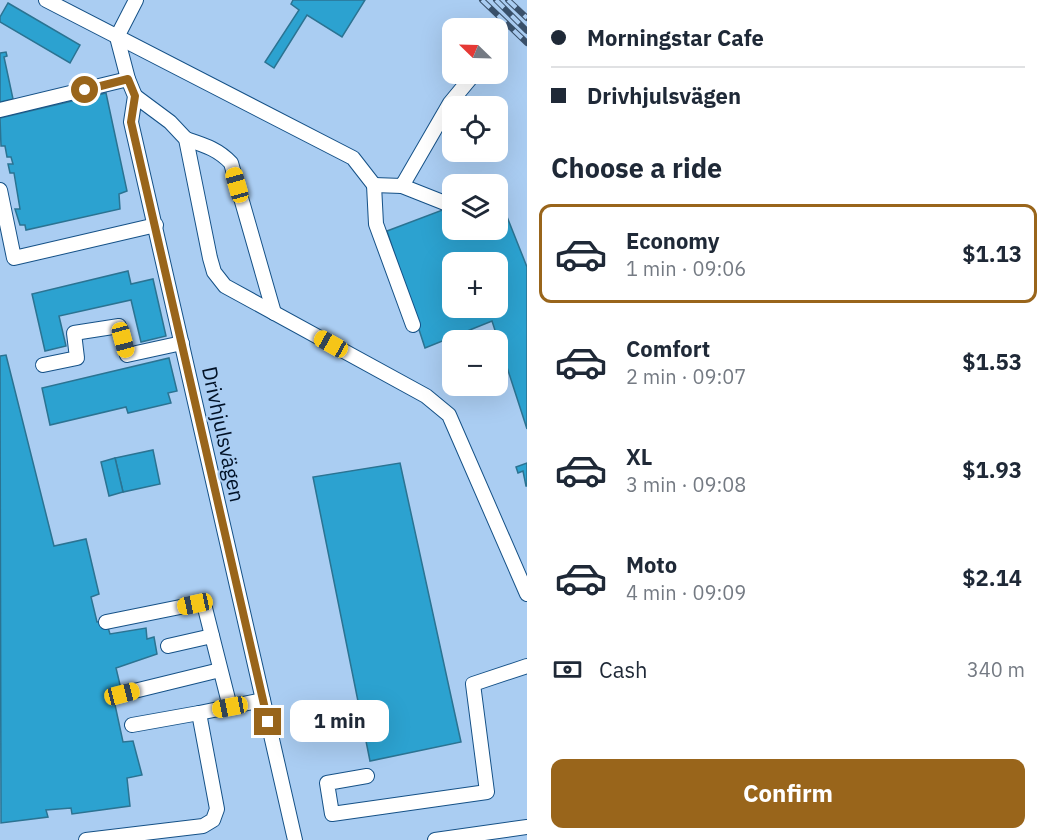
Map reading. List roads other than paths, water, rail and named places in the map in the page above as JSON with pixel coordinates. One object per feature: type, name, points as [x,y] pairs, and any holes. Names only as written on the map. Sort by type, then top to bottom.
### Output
[{"type":"street","points":[[46,0],[353,158],[374,185],[376,224],[413,325]]},
{"type":"street","points":[[117,38],[136,0]]},
{"type":"street","name":"Drivhjulsvägen","points":[[117,38],[135,96],[131,122],[295,840]]},
{"type":"street","points":[[0,110],[128,79]]},
{"type":"street","points":[[402,186],[450,104],[466,84]]},
{"type":"street","points":[[135,96],[170,122],[186,139],[212,147],[231,163],[274,313]]},
{"type":"street","points":[[186,139],[214,272],[225,286],[426,396],[449,415],[527,594]]},
{"type":"street","points":[[374,185],[402,186],[442,202]]},
{"type":"street","points":[[0,190],[14,258],[156,225]]},
{"type":"street","points":[[43,365],[77,358],[74,333],[119,326],[127,355],[182,343]]},
{"type":"street","points":[[106,622],[195,604],[201,605],[205,608],[213,636],[230,707]]},
{"type":"street","points":[[168,646],[213,636]]},
{"type":"street","points":[[367,776],[327,783],[332,814],[487,792],[473,684],[527,666]]},
{"type":"street","points":[[122,694],[220,670]]},
{"type":"street","points":[[132,725],[263,700]]},
{"type":"street","points":[[86,840],[203,826],[213,820],[217,809],[199,713]]},
{"type":"street","points":[[435,840],[473,837],[527,827]]},
{"type":"railway","points":[[482,0],[527,43]]},
{"type":"railway","points":[[496,0],[527,31]]},
{"type":"railway","points":[[508,0],[527,18]]}]
